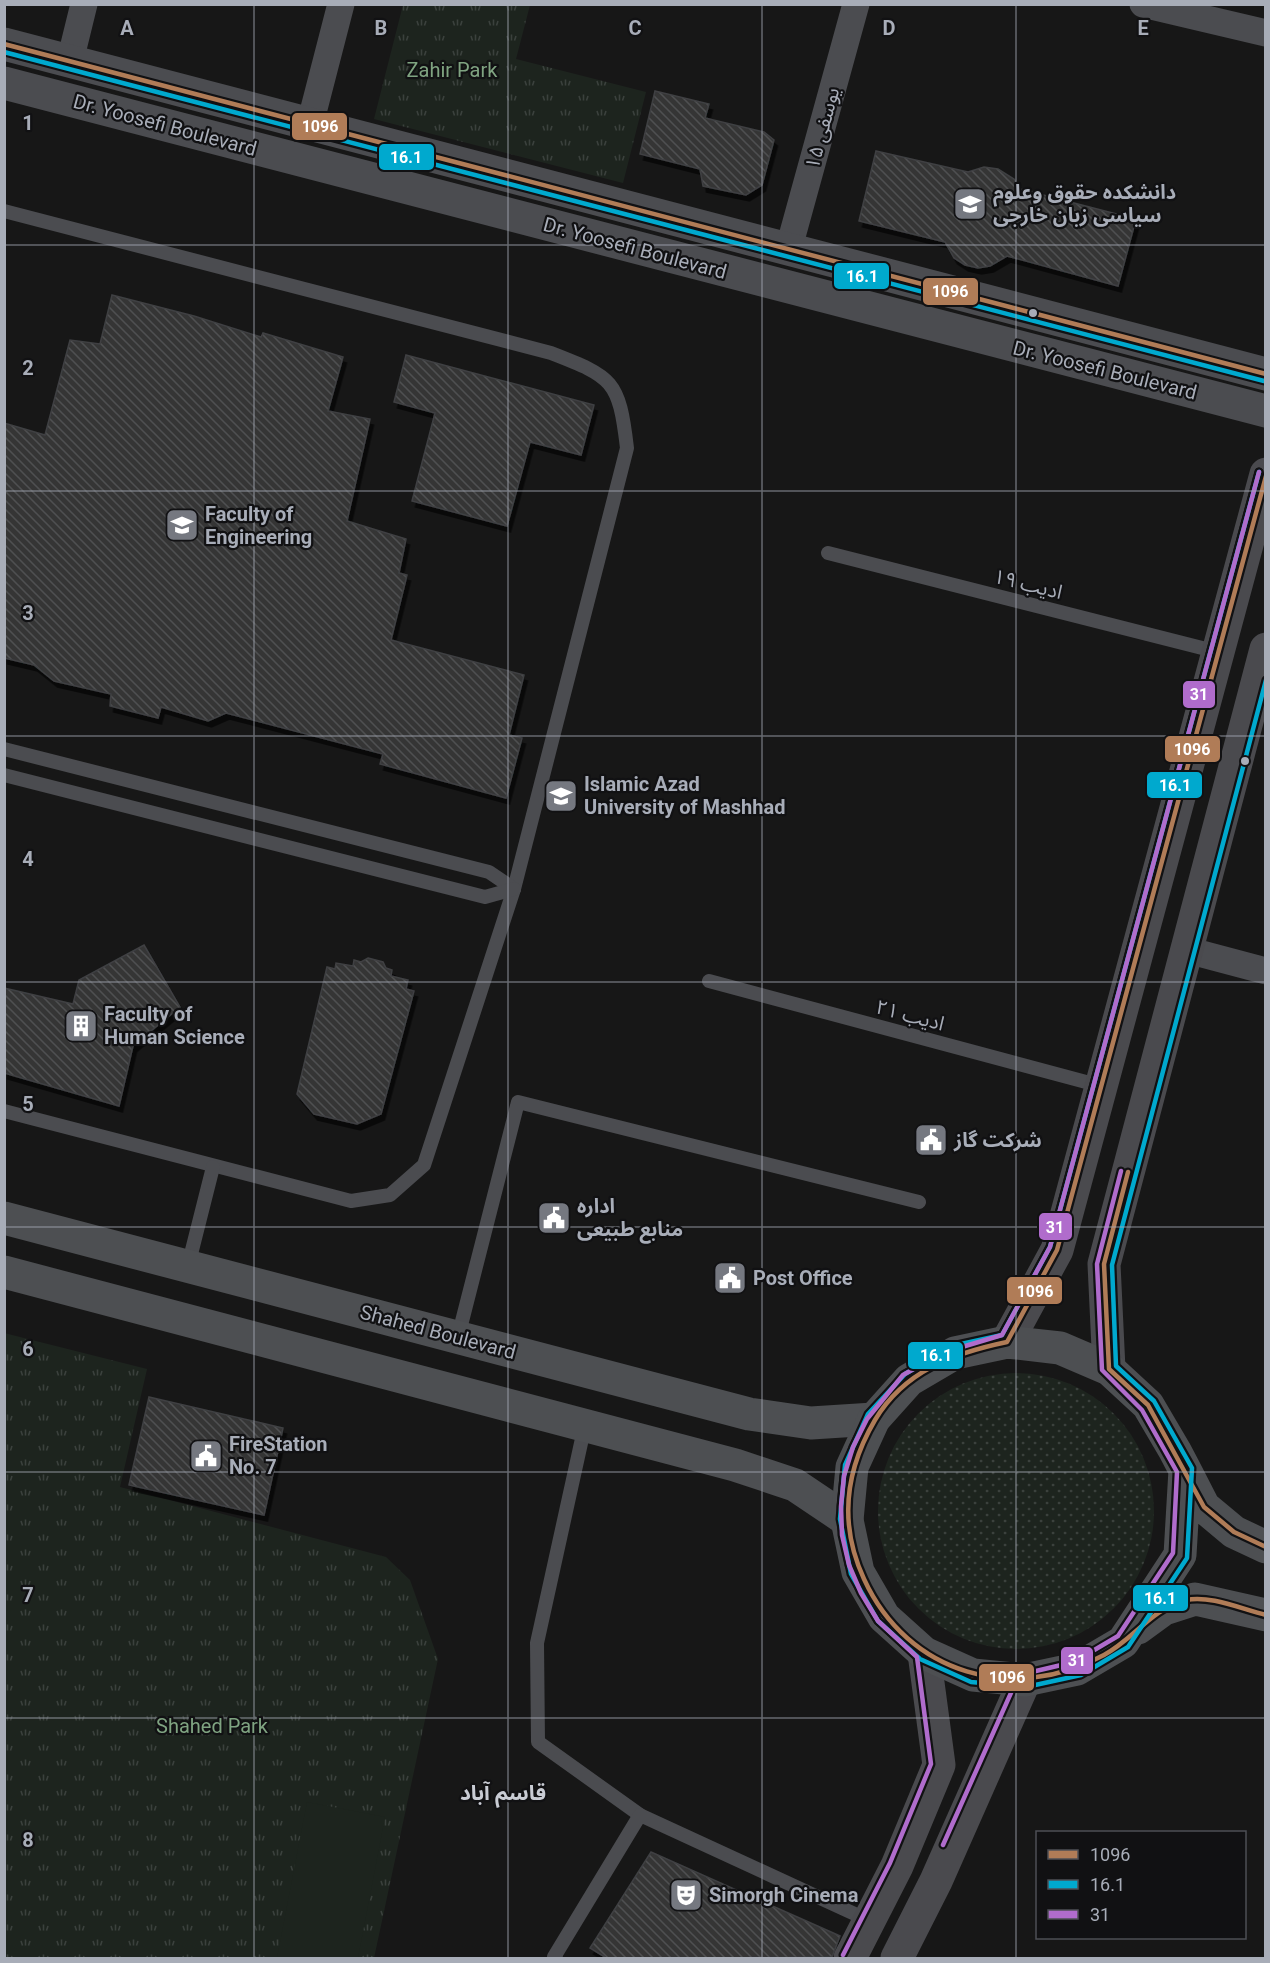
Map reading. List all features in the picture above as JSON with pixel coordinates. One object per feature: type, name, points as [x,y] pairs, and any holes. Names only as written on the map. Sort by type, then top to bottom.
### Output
[{"type":"main road","points":[[1007,1342],[1057,1250],[1266,474]]},
{"type":"main road","points":[[1109,1370],[1104,1264],[1266,649]]},
{"type":"main road","name":"Shahed Boulevard","points":[[4,1218],[749,1414],[811,1423],[874,1419]]},
{"type":"main road","points":[[4,1272],[735,1465],[795,1485],[847,1520]]},
{"type":"main road","points":[[1185,1470],[1180,1555],[1123,1642],[1077,1669],[1026,1680],[973,1675],[924,1653],[885,1617],[858,1572],[847,1520],[852,1467],[874,1419],[909,1380],[955,1353],[1007,1342],[1060,1348],[1109,1370],[1148,1405],[1185,1470],[1204,1507],[1234,1532],[1266,1547]]},
{"type":"main road","points":[[1131,1633],[1164,1609],[1195,1599],[1266,1615]]},
{"type":"main road","points":[[850,1959],[897,1866],[939,1765],[924,1653]]},
{"type":"main road","points":[[897,1959],[936,1881],[1026,1680]]},
{"type":"street","points":[[70,61],[84,4]]},
{"type":"street","points":[[310,124],[340,4]]},
{"type":"street","name":"یوسفی ۱۵","points":[[788,251],[856,4]]},
{"type":"street","points":[[1143,4],[1266,33]]},
{"type":"street","name":"Dr. Yoosefi Boulevard","points":[[4,44],[788,251],[1266,374]]},
{"type":"street","name":"Dr. Yoosefi Boulevard","points":[[4,83],[1266,411]]},
{"type":"street","points":[[1187,950],[1266,971]]},
{"type":"lane","points":[[4,211],[551,353],[598,371],[615,391],[623,416],[627,448],[514,889],[424,1165],[390,1194],[351,1201],[4,1111]]},
{"type":"lane","name":"ادیب ۱۹","points":[[828,553],[1218,652]]},
{"type":"lane","points":[[4,749],[489,872],[514,889]]},
{"type":"lane","points":[[4,775],[485,897],[514,889]]},
{"type":"lane","name":"ادیب ۲۱","points":[[709,981],[1101,1086]]},
{"type":"lane","points":[[459,1337],[518,1102],[919,1202]]},
{"type":"lane","points":[[188,1266],[213,1167]]},
{"type":"lane","points":[[585,1425],[537,1643],[538,1742],[640,1815],[870,1922]]},
{"type":"lane","points":[[556,1959],[554,1957],[640,1815]]},
{"type":"green space","name":"Zahir Park","points":[[403,5],[530,5],[516,59],[646,92],[623,183],[374,119]]},
{"type":"green space","name":"Shahed Park","points":[[4,1333],[147,1369],[120,1487],[386,1557],[410,1580],[438,1659],[374,1958],[5,1958]]},
{"type":"green space","points":[[1016,1373],[1043,1376],[1069,1384],[1093,1396],[1114,1413],[1131,1434],[1143,1458],[1151,1484],[1154,1511],[1151,1538],[1143,1564],[1131,1588],[1114,1609],[1093,1626],[1069,1638],[1043,1646],[1016,1649],[989,1646],[963,1638],[939,1626],[918,1609],[901,1588],[889,1564],[881,1538],[878,1511],[881,1484],[889,1458],[901,1434],[918,1413],[939,1396],[963,1384],[989,1376]]},
{"type":"green space","points":[[307,1802],[385,1817],[358,1958],[277,1958]]},
{"type":"building","points":[[655,91],[709,104],[705,118],[764,132],[774,140],[762,185],[746,195],[703,186],[700,169],[640,154]]},
{"type":"building","name":"دانشکده حقوق وعلوم سیاسی زبان خارجی","points":[[876,151],[968,172],[984,167],[998,169],[1014,179],[1020,189],[1136,219],[1118,286],[1007,256],[990,266],[978,268],[965,265],[954,258],[945,242],[859,221]]},
{"type":"building","name":"Faculty of Engineering","points":[[112,295],[194,316],[261,337],[263,333],[343,357],[328,411],[370,419],[347,521],[406,539],[399,573],[407,575],[391,640],[524,675],[509,735],[522,738],[506,798],[380,764],[383,754],[226,713],[208,721],[161,707],[158,718],[110,706],[111,694],[54,681],[34,665],[4,658],[4,423],[45,435],[70,340],[100,344]]},
{"type":"building","points":[[406,355],[594,405],[581,455],[530,442],[507,526],[412,501],[435,413],[394,402]]},
{"type":"building","name":"Faculty of Human Science","points":[[144,945],[180,1007],[133,1046],[119,1106],[4,1073],[4,988],[73,1004],[79,980]]},
{"type":"building","points":[[368,958],[383,962],[386,968],[392,970],[391,976],[408,980],[406,989],[414,991],[381,1114],[357,1124],[314,1114],[297,1094],[327,967],[335,969],[336,963],[353,966],[354,960],[361,962]]},
{"type":"building","name":"FireStation No. 7","points":[[149,1397],[283,1428],[264,1515],[129,1485]]},
{"type":"building","name":"Simorgh Cinema","points":[[651,1852],[840,1936],[832,1957],[608,1959],[590,1948]]},
{"type":"transit line","name":"1096","points":[[4,44],[1266,374]]},
{"type":"transit line","name":"16.1","points":[[4,52],[1264,381]]},
{"type":"transit line","name":"16.1","points":[[1259,472],[1050,1247],[1002,1335],[952,1346],[905,1374],[868,1414],[845,1465],[840,1519],[851,1574],[878,1621],[920,1659],[971,1682],[1026,1687],[1081,1675],[1128,1647],[1187,1558],[1192,1468],[1154,1401],[1116,1366],[1112,1265],[1266,680]]},
{"type":"transit line","name":"31","points":[[843,1955],[890,1863],[931,1764],[917,1657],[878,1621],[861,1593],[849,1565],[842,1535],[841,1506],[844,1476],[853,1447],[867,1419],[903,1375],[942,1353],[1002,1335],[1050,1247],[1259,472]]},
{"type":"transit line","name":"1096","points":[[1266,476],[1057,1250],[1007,1342],[968,1352],[932,1367],[900,1389],[887,1403],[865,1439],[857,1459],[849,1498],[851,1539],[856,1559],[864,1579],[883,1612],[907,1638],[936,1658],[967,1671],[1000,1678],[1035,1677],[1070,1670],[1104,1655],[1163,1610],[1186,1600],[1206,1599],[1266,1615]]},
{"type":"transit line","name":"31","points":[[943,1845],[1019,1675],[1074,1662],[1118,1636],[1173,1553],[1177,1472],[1142,1410],[1102,1370],[1097,1264],[1121,1171]]},
{"type":"transit line","name":"1096","points":[[1128,1172],[1104,1264],[1109,1369],[1148,1405],[1204,1507],[1234,1532],[1266,1547]]},
{"type":"place","name":"دانشکده حقوق وعلوم سیاسی زبان خارجی","points":[[970,204]]},
{"type":"place","name":"Faculty of Engineering","points":[[182,525]]},
{"type":"place","name":"Islamic Azad University of Mashhad","points":[[561,796]]},
{"type":"place","name":"Faculty of Human Science","points":[[81,1026]]},
{"type":"place","name":"شرکت گاز","points":[[931,1140]]},
{"type":"place","name":"اداره منابع طبیعی","points":[[554,1218]]},
{"type":"place","name":"Post Office","points":[[730,1278]]},
{"type":"place","name":"FireStation No. 7","points":[[206,1456]]},
{"type":"place","name":"Simorgh Cinema","points":[[686,1895]]},
{"type":"district","name":"قاسم آباد","points":[[503,1793]]}]
